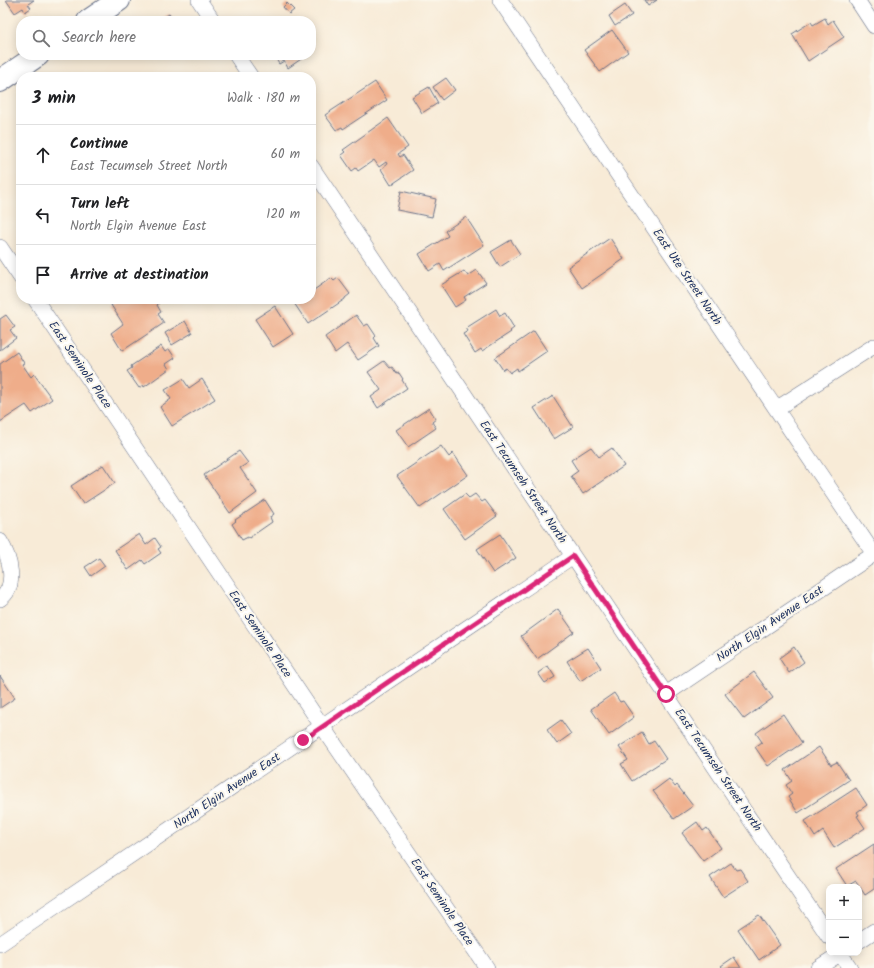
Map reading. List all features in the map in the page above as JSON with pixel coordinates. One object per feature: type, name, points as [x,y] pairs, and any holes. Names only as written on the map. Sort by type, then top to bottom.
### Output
[{"type":"main road","points":[[95,16],[119,0]]},
{"type":"main road","points":[[0,81],[31,60]]},
{"type":"street","points":[[199,0],[210,16]]},
{"type":"street","name":"East Ute Street North","points":[[500,0],[874,554]]},
{"type":"street","points":[[857,0],[874,26]]},
{"type":"street","points":[[239,60],[248,72]]},
{"type":"street","name":"East Tecumseh Street North","points":[[316,173],[826,933]]},
{"type":"street","points":[[0,247],[16,271]]},
{"type":"street","name":"East Seminole Place","points":[[38,304],[486,968]]},
{"type":"street","points":[[776,409],[874,346]]},
{"type":"street","points":[[0,541],[7,556],[10,570],[10,583],[2,598]]},
{"type":"street","name":"North Elgin Avenue East","points":[[666,694],[874,554]]},
{"type":"street","name":"North Elgin Avenue East","points":[[0,944],[573,556]]},
{"type":"street","points":[[862,939],[874,931]]},
{"type":"street","points":[[818,968],[836,956]]},
{"type":"street","points":[[842,956],[850,968]]},
{"type":"building","points":[[6,0],[34,0],[28,4],[31,8],[25,12],[23,8],[15,13]]},
{"type":"building","points":[[644,0],[657,0],[648,6]]},
{"type":"building","points":[[287,3],[294,10],[289,14],[283,7]]},
{"type":"building","points":[[625,5],[632,15],[615,26],[609,16]]},
{"type":"building","points":[[825,18],[828,24],[833,20],[844,37],[808,61],[792,34],[811,22],[813,25]]},
{"type":"building","points":[[612,30],[628,52],[600,72],[584,50]]},
{"type":"building","points":[[276,60],[300,60],[288,68],[284,61],[279,64]]},
{"type":"building","points":[[446,78],[455,90],[442,100],[433,87]]},
{"type":"building","points":[[375,82],[387,100],[343,129],[342,127],[336,130],[325,115]]},
{"type":"building","points":[[429,87],[438,103],[422,113],[412,97]]},
{"type":"building","points":[[388,118],[408,147],[398,154],[400,157],[403,155],[413,170],[391,185],[381,169],[387,164],[386,162],[379,167],[374,160],[358,171],[356,168],[352,171],[341,155],[345,152],[343,150]]},
{"type":"building","points":[[401,191],[436,199],[432,217],[397,210]]},
{"type":"building","points":[[466,217],[484,245],[444,271],[440,264],[429,271],[419,254],[448,236],[445,231]]},
{"type":"building","points":[[610,238],[624,259],[582,288],[568,267]]},
{"type":"building","points":[[511,240],[520,254],[500,267],[491,252]]},
{"type":"building","points":[[477,270],[486,283],[464,297],[466,300],[455,307],[441,285],[464,271],[468,276]]},
{"type":"building","points":[[331,278],[334,281],[338,278],[350,294],[308,324],[295,304],[316,304],[316,288]]},
{"type":"building","points":[[158,304],[157,305],[161,312],[158,314],[164,323],[122,351],[111,333],[123,324],[111,305]]},
{"type":"building","points":[[275,306],[293,334],[273,347],[255,319]]},
{"type":"building","points":[[496,309],[500,316],[505,313],[514,328],[510,331],[511,332],[482,351],[481,349],[475,353],[463,334],[468,331],[466,328]]},
{"type":"building","points":[[6,315],[15,327],[10,330],[16,338],[0,350],[0,319]]},
{"type":"building","points":[[356,315],[364,326],[368,324],[376,336],[374,338],[379,346],[358,360],[347,344],[335,353],[325,337]]},
{"type":"building","points":[[185,321],[192,333],[172,345],[165,333]]},
{"type":"building","points":[[534,331],[547,351],[518,371],[517,368],[510,373],[506,368],[503,370],[495,358]]},
{"type":"building","points":[[161,346],[165,352],[169,349],[175,358],[166,364],[169,369],[144,387],[143,385],[139,388],[127,371],[132,368],[131,366]]},
{"type":"building","points":[[17,352],[24,363],[22,364],[31,377],[34,374],[52,399],[32,413],[26,405],[0,422],[0,364]]},
{"type":"building","points":[[384,361],[390,368],[392,367],[397,374],[399,373],[407,388],[378,408],[371,397],[381,390],[368,372]]},
{"type":"building","points":[[183,379],[189,388],[202,379],[215,399],[172,426],[160,407],[171,399],[165,390]]},
{"type":"building","points":[[553,396],[573,427],[554,439],[534,408]]},
{"type":"building","points":[[429,408],[436,419],[432,422],[436,428],[408,447],[396,430]]},
{"type":"building","points":[[441,446],[449,457],[453,453],[468,475],[420,508],[397,476]]},
{"type":"building","points":[[591,447],[599,457],[612,448],[624,466],[583,494],[571,476],[578,471],[571,460]]},
{"type":"building","points":[[239,451],[248,463],[240,468],[257,493],[230,513],[204,475]]},
{"type":"building","points":[[103,465],[115,483],[83,504],[71,486]]},
{"type":"building","points":[[465,494],[469,498],[475,494],[482,502],[485,500],[497,516],[465,539],[444,509]]},
{"type":"building","points":[[265,500],[274,514],[270,517],[272,522],[249,538],[248,537],[242,540],[232,524],[236,521],[235,520]]},
{"type":"building","points":[[139,534],[146,545],[155,538],[161,547],[158,549],[161,553],[145,564],[142,560],[128,570],[115,550]]},
{"type":"building","points":[[500,534],[516,558],[493,573],[477,549]]},
{"type":"building","points":[[99,558],[105,566],[91,576],[85,567]]},
{"type":"building","points":[[558,609],[574,632],[537,659],[521,636]]},
{"type":"building","points":[[794,647],[804,662],[789,673],[779,658]]},
{"type":"building","points":[[588,648],[601,668],[580,681],[567,661]]},
{"type":"building","points":[[548,666],[555,677],[545,683],[538,673]]},
{"type":"building","points":[[754,672],[773,698],[744,719],[725,694]]},
{"type":"building","points":[[0,676],[15,698],[0,708]]},
{"type":"building","points":[[614,693],[620,702],[623,701],[634,717],[609,735],[591,709]]},
{"type":"building","points":[[783,714],[802,743],[768,766],[755,747],[762,742],[756,733]]},
{"type":"building","points":[[561,720],[571,734],[557,744],[547,730]]},
{"type":"building","points":[[642,732],[649,744],[654,741],[666,759],[632,781],[621,764],[628,760],[619,747]]},
{"type":"building","points":[[819,747],[831,765],[837,762],[849,780],[798,813],[788,797],[792,794],[786,785],[792,781],[785,770]]},
{"type":"building","points":[[669,779],[675,787],[677,785],[693,806],[674,819],[653,791]]},
{"type":"building","points":[[856,788],[867,805],[857,812],[859,815],[857,816],[865,828],[834,848],[823,831],[815,837],[805,821]]},
{"type":"building","points":[[697,822],[703,831],[707,828],[721,848],[703,861],[682,833]]},
{"type":"building","points":[[874,844],[874,889],[865,895],[862,890],[862,884],[858,884],[856,881],[851,884],[846,884],[836,869]]},
{"type":"building","points":[[731,863],[736,870],[740,869],[748,881],[723,897],[710,877]]},
{"type":"building","points":[[759,915],[780,945],[759,960],[738,929]]},
{"type":"building","points":[[734,957],[741,968],[723,968],[721,966]]},
{"type":"route","points":[[303,740],[573,556],[666,694]]}]
